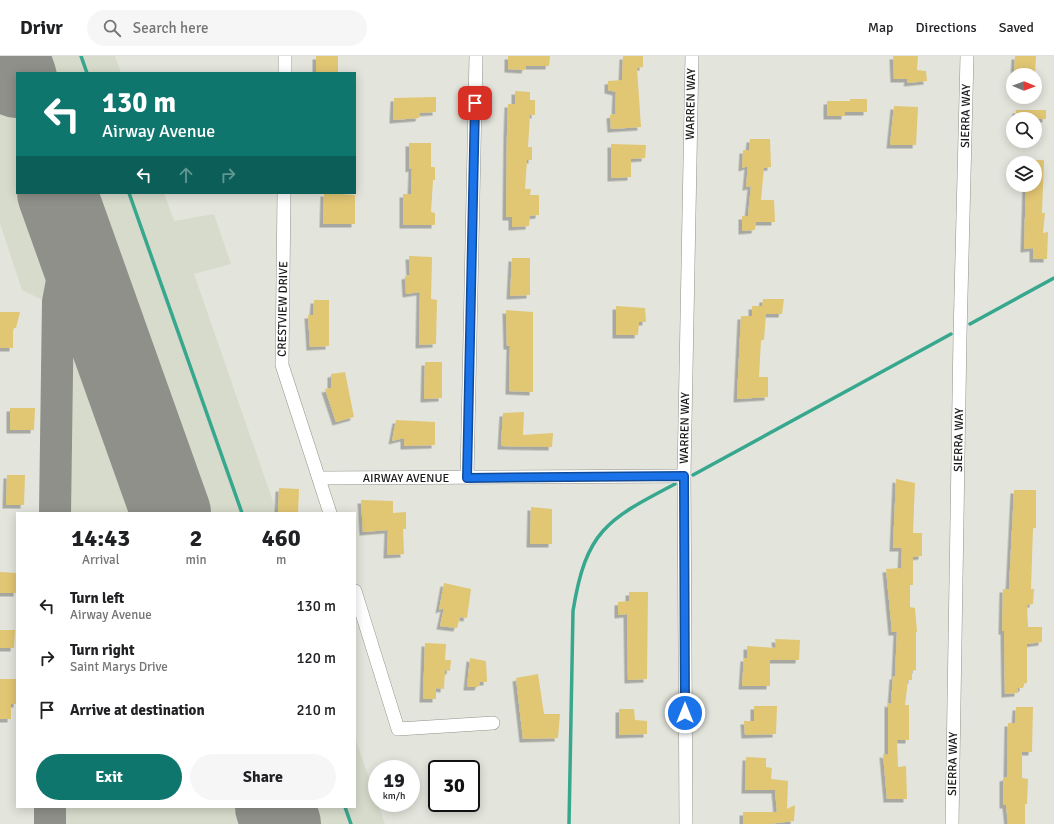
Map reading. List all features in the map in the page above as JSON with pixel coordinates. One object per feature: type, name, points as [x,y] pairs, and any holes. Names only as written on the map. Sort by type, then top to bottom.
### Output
[{"type":"street","points":[[285,56],[285,72]]},
{"type":"street","points":[[467,478],[476,56]]},
{"type":"street","name":"WARREN WAY","points":[[686,824],[684,476],[692,56]]},
{"type":"street","name":"SIERRA WAY","points":[[952,824],[960,336],[967,56]]},
{"type":"street","name":"CRESTVIEW DRIVE","points":[[284,194],[282,365],[330,512]]},
{"type":"street","name":"AIRWAY AVENUE","points":[[319,478],[684,476]]},
{"type":"street","points":[[356,594],[398,729],[493,723]]},
{"type":"shaded area","points":[[0,56],[115,56],[121,72],[16,72],[16,194],[164,194],[174,221],[214,214],[231,264],[194,274],[277,512],[48,512],[53,305],[22,290],[0,223]]},
{"type":"shaded area","points":[[356,741],[368,775],[368,812],[381,812],[385,824],[41,824],[41,808],[356,808]]},
{"type":"building","points":[[316,56],[338,56],[338,72],[316,72]]},
{"type":"building","points":[[508,56],[550,56],[549,66],[526,66],[525,70],[508,69]]},
{"type":"building","points":[[623,56],[643,56],[643,67],[637,68],[641,127],[611,129],[610,115],[615,114],[616,92],[608,90],[608,81],[622,80]]},
{"type":"building","points":[[893,56],[918,56],[917,70],[926,71],[927,81],[907,83],[908,79],[894,79]]},
{"type":"building","points":[[1015,56],[1036,56],[1035,68],[1014,68]]},
{"type":"building","points":[[515,91],[530,92],[530,100],[535,100],[535,115],[530,115],[528,147],[532,147],[532,160],[527,160],[525,189],[531,189],[530,195],[539,195],[539,215],[530,216],[529,226],[512,227],[512,217],[506,217],[507,134],[508,104],[515,104]]},
{"type":"building","points":[[436,97],[436,112],[420,113],[419,118],[393,120],[394,98]]},
{"type":"building","points":[[850,99],[867,99],[867,112],[845,112],[845,116],[827,116],[827,101],[850,101]]},
{"type":"building","points":[[894,106],[918,107],[916,145],[890,145]]},
{"type":"building","points":[[1016,110],[1046,110],[1046,119],[1042,119],[1042,112],[1016,112]]},
{"type":"building","points":[[750,139],[770,139],[771,167],[764,168],[761,200],[774,200],[775,222],[756,222],[755,230],[742,231],[742,216],[748,216],[751,186],[746,187],[748,166],[742,168],[743,150],[749,150]]},
{"type":"building","points":[[409,143],[431,143],[431,167],[435,167],[435,180],[433,180],[431,212],[435,213],[435,225],[403,225],[403,194],[411,194],[412,168],[409,169]]},
{"type":"building","points":[[611,144],[646,145],[645,158],[631,159],[631,177],[611,178]]},
{"type":"building","points":[[1042,160],[1044,160],[1042,213],[1045,213],[1043,233],[1048,232],[1047,259],[1033,259],[1033,248],[1024,249],[1026,192],[1042,192]]},
{"type":"building","points":[[324,194],[355,195],[355,224],[323,224]]},
{"type":"building","points":[[409,256],[432,257],[431,299],[437,300],[436,344],[419,345],[420,292],[406,294],[405,276],[410,275]]},
{"type":"building","points":[[512,258],[530,258],[530,295],[510,296]]},
{"type":"building","points":[[763,299],[784,299],[782,314],[766,314],[764,340],[761,340],[759,377],[768,377],[768,397],[737,399],[741,316],[752,316],[752,306],[762,306]]},
{"type":"building","points":[[314,300],[329,300],[329,346],[310,347],[308,315],[313,315]]},
{"type":"building","points":[[616,306],[645,308],[646,322],[639,322],[638,335],[616,335]]},
{"type":"building","points":[[506,310],[533,312],[533,392],[509,391],[510,346],[507,346]]},
{"type":"building","points":[[0,312],[20,312],[16,328],[13,328],[13,348],[0,348]]},
{"type":"building","points":[[425,362],[442,362],[442,398],[424,399]]},
{"type":"building","points":[[345,372],[354,417],[336,422],[325,389],[331,388],[331,374]]},
{"type":"building","points":[[10,408],[35,408],[34,430],[10,430]]},
{"type":"building","points":[[524,412],[523,435],[553,433],[552,447],[501,446],[503,413]]},
{"type":"building","points":[[396,420],[435,422],[435,445],[404,446],[404,438],[392,441]]},
{"type":"building","points":[[7,475],[25,475],[24,505],[6,505]]},
{"type":"building","points":[[896,479],[915,483],[913,533],[922,533],[922,556],[913,557],[913,585],[910,585],[910,607],[915,608],[917,632],[916,670],[912,671],[912,680],[908,680],[905,705],[909,705],[909,740],[897,740],[898,767],[906,766],[907,799],[887,799],[883,754],[888,755],[888,703],[891,704],[893,676],[895,676],[897,632],[892,632],[886,569],[901,568],[902,548],[893,548]]},
{"type":"building","points":[[279,488],[299,489],[298,512],[278,512]]},
{"type":"building","points":[[1014,490],[1036,490],[1036,528],[1033,528],[1031,589],[1034,589],[1033,604],[1027,605],[1028,627],[1042,627],[1042,642],[1027,644],[1027,683],[1023,684],[1023,688],[1018,688],[1018,693],[1005,694],[1004,631],[1002,631],[1003,589],[1009,589]]},
{"type":"building","points":[[361,500],[393,501],[393,513],[406,512],[406,529],[403,529],[404,554],[387,555],[388,530],[363,532]]},
{"type":"building","points":[[531,507],[552,509],[552,544],[530,544]]},
{"type":"building","points":[[0,572],[16,573],[16,593],[0,593]]},
{"type":"building","points":[[444,583],[471,589],[467,618],[460,617],[457,628],[440,626],[444,608],[439,610]]},
{"type":"building","points":[[629,592],[648,592],[647,679],[628,680],[627,614],[618,615],[618,602],[629,601]]},
{"type":"building","points":[[0,630],[15,630],[14,648],[0,648]]},
{"type":"building","points":[[775,639],[800,640],[799,660],[770,660],[770,686],[742,686],[744,658],[747,658],[747,646],[776,648]]},
{"type":"building","points":[[425,643],[446,644],[445,660],[451,660],[450,671],[445,670],[444,689],[436,688],[436,699],[423,699]]},
{"type":"building","points":[[470,658],[486,661],[487,682],[480,682],[478,687],[467,687]]},
{"type":"building","points":[[538,674],[544,714],[560,714],[558,738],[523,739],[516,678]]},
{"type":"building","points":[[0,679],[16,679],[16,704],[11,704],[11,719],[0,719]]},
{"type":"building","points":[[754,706],[777,706],[776,734],[745,735],[744,721],[754,721]]},
{"type":"building","points":[[1016,707],[1033,707],[1032,752],[1022,752],[1022,778],[1028,779],[1027,804],[1025,804],[1025,824],[1008,824],[1006,805],[1003,805],[1003,778],[1007,777],[1008,723],[1015,723]]},
{"type":"building","points":[[619,709],[634,709],[635,720],[647,721],[647,734],[619,735]]},
{"type":"building","points":[[746,757],[766,758],[766,767],[772,768],[771,779],[788,781],[787,809],[795,805],[794,821],[768,824],[743,824],[743,812],[777,812],[775,790],[745,790]]},
{"type":"waterway","points":[[81,56],[87,72]]},
{"type":"waterway","points":[[129,194],[242,512]]},
{"type":"waterway","points":[[970,324],[1054,278]]},
{"type":"waterway","points":[[693,475],[951,334]]},
{"type":"waterway","points":[[569,824],[573,611],[578,584],[585,562],[593,545],[603,531],[616,519],[632,508],[675,484]]},
{"type":"waterway","points":[[345,808],[351,824]]},
{"type":"taxiway","points":[[55,512],[58,302],[61,286],[66,274],[83,267]]},
{"type":"taxiway","points":[[50,808],[50,824]]},
{"type":"runway","points":[[9,56],[16,75]]},
{"type":"runway","points":[[57,194],[171,512]]},
{"type":"runway","points":[[275,808],[281,824]]},
{"type":"route","points":[[475,103],[467,478],[684,476],[685,713]]}]
